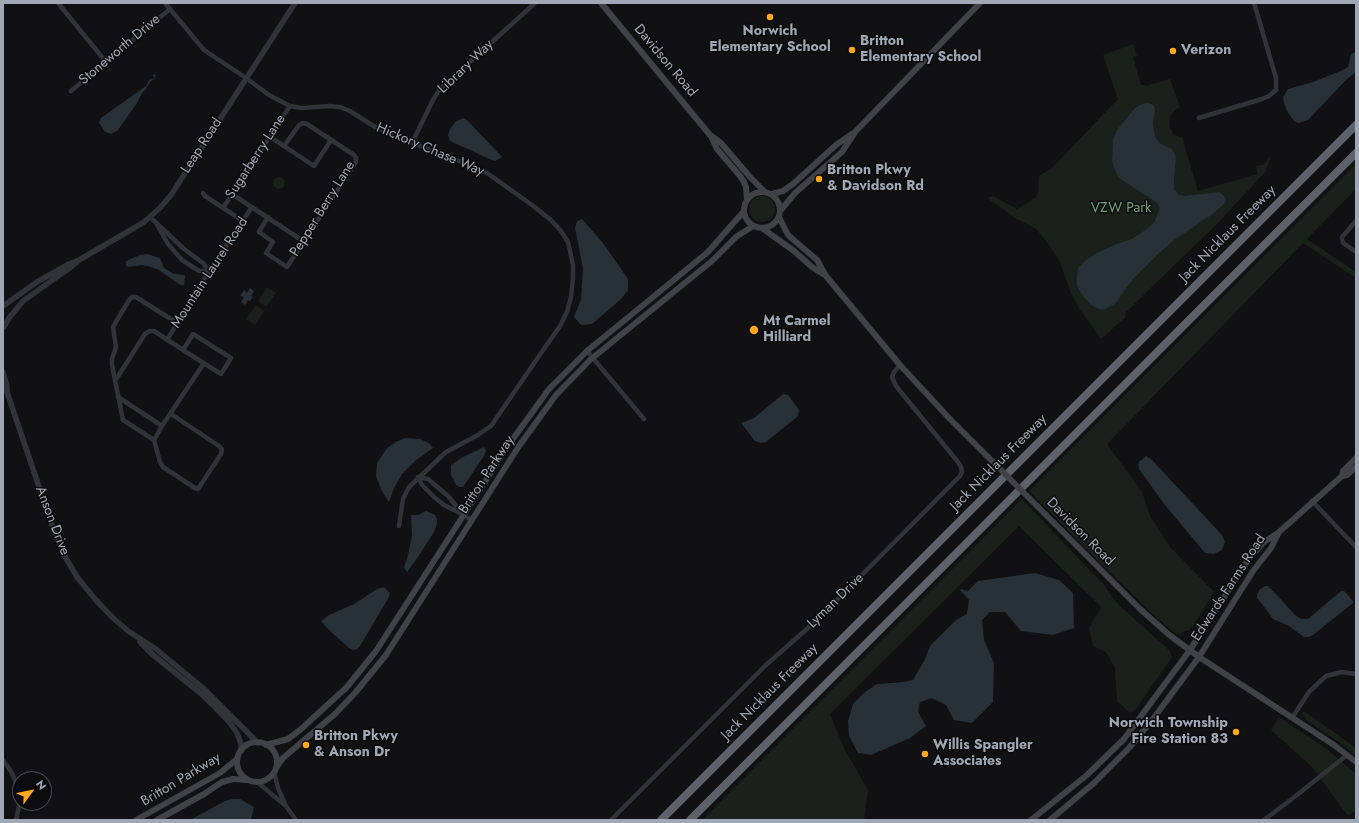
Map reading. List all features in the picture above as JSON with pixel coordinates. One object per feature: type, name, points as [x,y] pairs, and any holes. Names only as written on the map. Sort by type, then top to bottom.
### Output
[{"type":"highway","name":"Jack Nicklaus Freeway","points":[[661,820],[1356,124]]},
{"type":"highway","points":[[690,820],[1356,153]]},
{"type":"main road","name":"Davidson Road","points":[[601,3],[710,134],[721,143],[750,178],[765,192]]},
{"type":"main road","points":[[855,132],[836,145],[793,184],[783,191],[772,194],[765,192],[755,193],[747,200],[744,211],[748,222],[753,226],[762,228],[767,228],[774,224],[779,217],[781,210],[795,193],[842,152],[855,132],[980,3]]},
{"type":"main road","name":"Davidson Road","points":[[710,134],[717,149],[744,182],[747,200]]},
{"type":"main road","points":[[772,194],[780,204],[781,210]]},
{"type":"main road","name":"Britton Parkway","points":[[266,745],[288,739],[300,730],[347,686],[376,651],[510,443],[549,389],[587,351],[708,252],[744,211]]},
{"type":"main road","name":"Davidson Road","points":[[779,217],[788,235],[816,260],[826,276],[900,365],[949,418],[1139,608],[1168,634],[1199,657],[1356,762]]},
{"type":"main road","name":"Britton Parkway","points":[[275,770],[284,758],[334,714],[355,693],[386,655],[519,446],[556,395],[593,358],[697,274],[736,237],[753,226]]},
{"type":"main road","name":"Davidson Road","points":[[762,228],[826,276]]},
{"type":"main road","name":"Edwards Farms Road","points":[[1342,476],[1343,471],[1356,458]]},
{"type":"main road","name":"Edwards Farms Road","points":[[1031,820],[1087,775],[1124,739],[1190,650],[1248,560],[1264,542],[1278,533],[1312,501],[1342,476],[1347,475],[1356,467]]},
{"type":"main road","name":"Edwards Farms Road","points":[[1050,820],[1094,783],[1129,748],[1153,719],[1199,657],[1253,571],[1271,548],[1278,533]]},
{"type":"main road","points":[[258,743],[266,745],[275,755],[275,770],[270,778],[264,781],[257,782],[248,780],[242,776],[237,765],[237,759],[241,751],[248,744],[258,743]]},
{"type":"main road","name":"Britton Parkway","points":[[136,820],[220,773],[237,759]]},
{"type":"main road","name":"Britton Parkway","points":[[157,820],[204,794],[222,782],[233,779],[248,780]]},
{"type":"street","points":[[58,3],[106,62]]},
{"type":"street","name":"Hickory Chase Way","points":[[165,3],[204,50],[269,95],[290,106],[302,108],[329,106],[340,107],[350,111],[375,127],[487,173],[542,212],[561,231],[568,242],[574,278],[567,312],[560,326],[491,426],[478,435],[446,452],[409,487],[404,498],[399,526]]},
{"type":"street","name":"Leap Road","points":[[3,306],[37,282],[79,260],[134,228],[160,208],[171,194],[295,3]]},
{"type":"street","name":"Library Way","points":[[412,143],[440,89],[535,3]]},
{"type":"street","points":[[1200,118],[1262,99],[1269,96],[1276,90],[1276,78],[1254,3]]},
{"type":"street","name":"Stoneworth Drive","points":[[71,90],[170,9]]},
{"type":"street","name":"Sugarberry Lane","points":[[223,208],[290,106]]},
{"type":"street","name":"Pepper Berry Lane","points":[[268,217],[259,232],[273,242],[266,253],[287,267],[356,162],[354,155],[307,124],[303,123],[299,125],[284,146]]},
{"type":"street","points":[[270,137],[314,166],[331,140]]},
{"type":"street","points":[[203,193],[205,196],[243,222]]},
{"type":"street","points":[[232,194],[303,241]]},
{"type":"street","name":"Mountain Laurel Road","points":[[167,340],[209,271],[252,207]]},
{"type":"street","points":[[150,217],[184,249],[203,263],[209,271]]},
{"type":"street","points":[[1356,221],[1342,236],[1343,243],[1356,252]]},
{"type":"street","points":[[156,223],[168,244],[182,260],[199,271],[209,271]]},
{"type":"street","name":"Leap Road","points":[[4,330],[9,318],[24,301],[79,260]]},
{"type":"street","points":[[171,414],[222,449],[221,454],[202,486],[198,488],[195,488],[163,467],[160,462],[154,440],[122,420],[112,359],[116,347],[113,328],[132,297],[136,297],[178,323]]},
{"type":"street","points":[[3,319],[4,330]]},
{"type":"street","points":[[115,381],[145,334],[150,331],[154,331],[167,340],[221,374],[231,358],[193,334],[183,350]]},
{"type":"street","points":[[587,351],[644,419]]},
{"type":"street","points":[[154,440],[204,363]]},
{"type":"street","name":"Lyman Drive","points":[[611,820],[762,669],[817,620],[960,476],[961,467],[958,462],[896,386],[892,377],[900,365]]},
{"type":"street","name":"Anson Drive","points":[[3,372],[7,392]]},
{"type":"street","name":"Anson Drive","points":[[3,386],[7,392],[45,509],[63,553],[77,576],[95,599],[112,617],[152,654],[199,692],[230,722],[237,733],[241,744],[241,751]]},
{"type":"street","points":[[118,397],[162,426]]},
{"type":"street","points":[[418,477],[428,479],[448,496],[464,515]]},
{"type":"street","points":[[418,477],[422,485],[434,497],[444,505],[471,520]]},
{"type":"street","points":[[1312,501],[1356,547]]},
{"type":"street","name":"Anson Drive","points":[[128,631],[156,650],[203,688],[258,743]]},
{"type":"street","points":[[1292,718],[1309,692],[1326,676],[1342,672],[1356,674]]},
{"type":"street","points":[[1264,820],[1347,755]]},
{"type":"street","points":[[3,760],[12,773],[18,788],[20,802],[16,820]]},
{"type":"street","points":[[275,770],[278,788],[286,806],[296,820]]},
{"type":"street","points":[[257,782],[286,806]]},
{"type":"green space","name":"VZW Park","points":[[1133,44],[1137,56],[1133,57],[1141,85],[1146,86],[1170,79],[1180,107],[1175,110],[1170,117],[1169,126],[1174,135],[1183,138],[1198,191],[1258,174],[1256,166],[1263,165],[1271,156],[1266,171],[1218,223],[1126,312],[1125,318],[1101,339],[1080,310],[1071,293],[1059,260],[1047,242],[1036,229],[1017,219],[987,198],[993,196],[1017,209],[1035,198],[1038,193],[1040,175],[1052,168],[1118,99],[1103,55]]},
{"type":"green space","points":[[1356,164],[1356,189],[1307,239],[1356,272],[1356,278],[1303,243],[1107,444],[1142,492],[1150,516],[1171,548],[1214,592],[1193,626],[1189,630],[1182,632],[1181,635],[1175,633],[1160,621],[1099,562],[1029,491]]},
{"type":"green space","points":[[279,177],[283,179],[285,183],[283,187],[279,189],[275,187],[273,183],[275,179]]},
{"type":"green space","points":[[762,196],[771,200],[775,209],[771,218],[762,222],[753,218],[749,209],[753,200]]},
{"type":"green space","points":[[267,287],[276,293],[266,307],[258,301]]},
{"type":"green space","points":[[256,305],[264,311],[255,325],[246,319]]},
{"type":"green space","points":[[1022,499],[1105,586],[1120,606],[1170,651],[1172,657],[1136,709],[1130,713],[1117,701],[1115,668],[1106,652],[1093,646],[1089,628],[1101,607],[1019,526],[830,714],[844,748],[868,790],[864,820],[702,820]]},
{"type":"green space","points":[[1304,711],[1356,748],[1356,756],[1342,744],[1306,720],[1302,714]]},
{"type":"green space","points":[[1279,717],[1328,750],[1356,774],[1356,810],[1348,816],[1312,767],[1271,730]]},
{"type":"shaded area","points":[[1355,52],[1356,72],[1347,79],[1308,120],[1298,123],[1294,121],[1287,111],[1284,103],[1283,97],[1288,89],[1313,82],[1343,70],[1348,67],[1351,54]]},
{"type":"shaded area","points":[[155,74],[156,78],[151,81],[142,93],[137,103],[118,130],[111,134],[105,132],[99,123],[101,118],[146,86],[149,80],[155,78],[153,75]]},
{"type":"shaded area","points":[[1148,103],[1153,105],[1155,108],[1153,123],[1155,137],[1161,144],[1172,149],[1176,157],[1174,189],[1178,194],[1184,196],[1220,192],[1224,196],[1225,200],[1224,204],[1214,213],[1174,240],[1158,254],[1133,279],[1116,303],[1104,310],[1098,309],[1090,304],[1077,286],[1078,268],[1086,260],[1099,252],[1132,239],[1144,231],[1154,223],[1160,208],[1153,200],[1119,178],[1112,161],[1113,139],[1117,130],[1135,108],[1142,104]]},
{"type":"shaded area","points":[[464,118],[502,157],[495,161],[450,141],[448,135],[450,129],[456,121]]},
{"type":"shaded area","points":[[582,219],[603,243],[628,279],[628,290],[621,299],[592,324],[581,325],[574,317],[581,299],[583,269],[575,228],[577,221]]},
{"type":"shaded area","points":[[147,254],[160,258],[164,268],[174,274],[184,275],[184,285],[180,285],[159,270],[148,266],[126,266],[126,262],[128,260]]},
{"type":"shaded area","points":[[250,288],[254,291],[251,296],[253,297],[250,301],[248,300],[245,305],[241,302],[244,297],[240,296],[244,290],[247,293]]},
{"type":"shaded area","points":[[783,394],[788,395],[797,407],[799,410],[798,416],[766,442],[761,443],[755,441],[741,423],[754,418]]},
{"type":"shaded area","points":[[405,438],[420,439],[429,443],[433,448],[415,461],[402,474],[394,488],[389,502],[377,479],[377,463],[387,448]]},
{"type":"shaded area","points":[[484,447],[486,451],[484,456],[463,487],[456,485],[451,475],[451,465],[461,458]]},
{"type":"shaded area","points":[[1146,456],[1152,460],[1222,535],[1225,542],[1222,550],[1214,554],[1205,553],[1165,505],[1139,469],[1139,462]]},
{"type":"shaded area","points":[[426,511],[435,515],[437,523],[434,532],[407,572],[404,567],[412,536],[411,515],[418,515]]},
{"type":"shaded area","points":[[1035,573],[1059,580],[1073,593],[1074,628],[1053,635],[1021,631],[1005,612],[990,612],[982,620],[984,640],[994,663],[993,702],[972,723],[954,720],[946,705],[932,698],[920,702],[918,712],[926,726],[910,738],[871,755],[858,753],[849,736],[848,721],[853,704],[865,692],[877,684],[913,680],[925,659],[930,646],[956,620],[967,614],[969,600],[960,590],[968,591],[978,581]]},
{"type":"shaded area","points":[[1265,586],[1268,586],[1295,615],[1301,619],[1308,619],[1341,591],[1346,593],[1353,603],[1313,635],[1304,637],[1289,626],[1273,619],[1257,598],[1259,590]]},
{"type":"shaded area","points":[[384,587],[390,593],[389,597],[357,649],[353,650],[349,648],[321,621],[329,615],[354,604],[377,589]]},
{"type":"shaded area","points":[[240,799],[254,807],[251,820],[190,820],[225,801]]},
{"type":"place","name":"Norwich Elementary School","points":[[770,17]]},
{"type":"place","name":"Britton Elementary School","points":[[852,50]]},
{"type":"place","name":"Verizon","points":[[1173,51]]},
{"type":"place","name":"Britton Pkwy & Davidson Rd","points":[[819,179]]},
{"type":"place","name":"Mt Carmel Hilliard","points":[[754,330]]},
{"type":"place","name":"Norwich Township Fire Station 83","points":[[1236,732]]},
{"type":"place","name":"Britton Pkwy & Anson Dr","points":[[306,745]]},
{"type":"place","name":"Willis Spangler Associates","points":[[925,754]]}]
